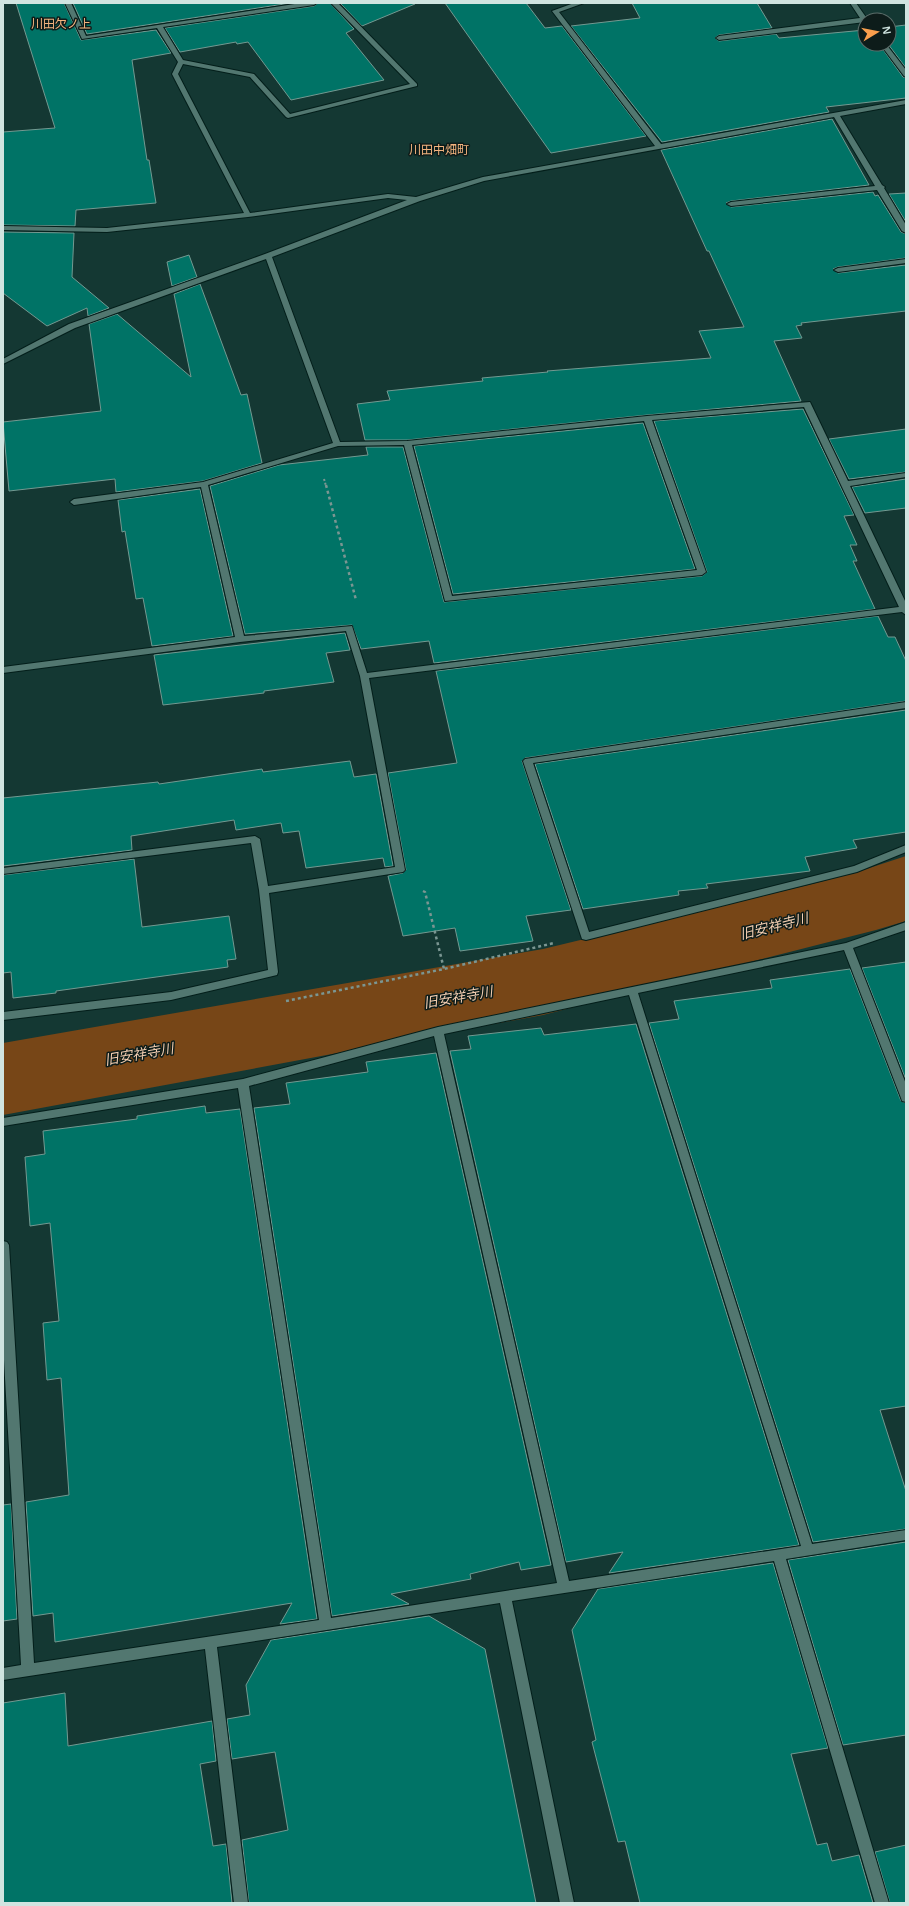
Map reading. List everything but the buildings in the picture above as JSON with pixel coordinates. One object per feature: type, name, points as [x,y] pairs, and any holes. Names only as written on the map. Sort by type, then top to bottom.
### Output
[{"type":"street","points":[[68,3],[84,38],[314,3]]},
{"type":"street","points":[[159,26],[181,62],[252,75],[288,116],[415,85],[334,3]]},
{"type":"street","points":[[581,3],[556,12],[659,146]]},
{"type":"street","points":[[853,3],[860,12]]},
{"type":"street","points":[[719,38],[857,20]]},
{"type":"street","points":[[889,52],[906,75]]},
{"type":"street","points":[[181,62],[175,74],[248,215]]},
{"type":"street","points":[[3,362],[72,326],[268,256],[417,199],[483,179],[906,102]]},
{"type":"street","points":[[835,114],[881,187],[906,231]]},
{"type":"street","points":[[731,204],[881,187]]},
{"type":"street","points":[[3,228],[107,230],[248,215],[388,196],[417,199]]},
{"type":"street","points":[[268,256],[337,444]]},
{"type":"street","points":[[838,270],[906,261]]},
{"type":"street","points":[[74,502],[204,484],[337,444],[407,443],[647,418],[807,404],[905,611],[364,676]]},
{"type":"street","points":[[407,443],[448,599],[702,572],[647,418]]},
{"type":"street","points":[[845,484],[906,475]]},
{"type":"street","points":[[204,484],[240,640]]},
{"type":"street","points":[[3,670],[240,640],[349,628],[364,676],[382,766],[400,870],[264,890]]},
{"type":"street","points":[[906,705],[528,761],[586,936],[857,869],[906,848]]},
{"type":"street","points":[[3,871],[255,839],[264,890],[273,972],[171,996],[3,1016]]},
{"type":"street","points":[[3,1122],[243,1082],[438,1031],[633,992],[847,946],[906,926]]},
{"type":"street","points":[[847,946],[906,1098]]},
{"type":"street","points":[[633,992],[808,1550]]},
{"type":"street","points":[[438,1031],[564,1588]]},
{"type":"street","points":[[243,1082],[326,1624]]},
{"type":"street","points":[[3,1245],[28,1670]]},
{"type":"street","points":[[3,1674],[906,1535]]},
{"type":"street","points":[[778,1554],[882,1903]]},
{"type":"street","points":[[505,1597],[567,1903]]},
{"type":"street","points":[[210,1642],[241,1903]]},
{"type":"path","points":[[316,450],[358,606],[349,628]]},
{"type":"path","points":[[400,870],[425,892],[444,969]]},
{"type":"path","points":[[282,1002],[444,969],[586,936]]},
{"type":"waterway","name":"旧安祥寺川","points":[[3,1079],[543,982],[808,917],[876,899],[906,887]]},
{"type":"district","name":"川田欠ノ上","points":[[61,24]]},
{"type":"district","name":"川田中畑町","points":[[439,150]]}]
